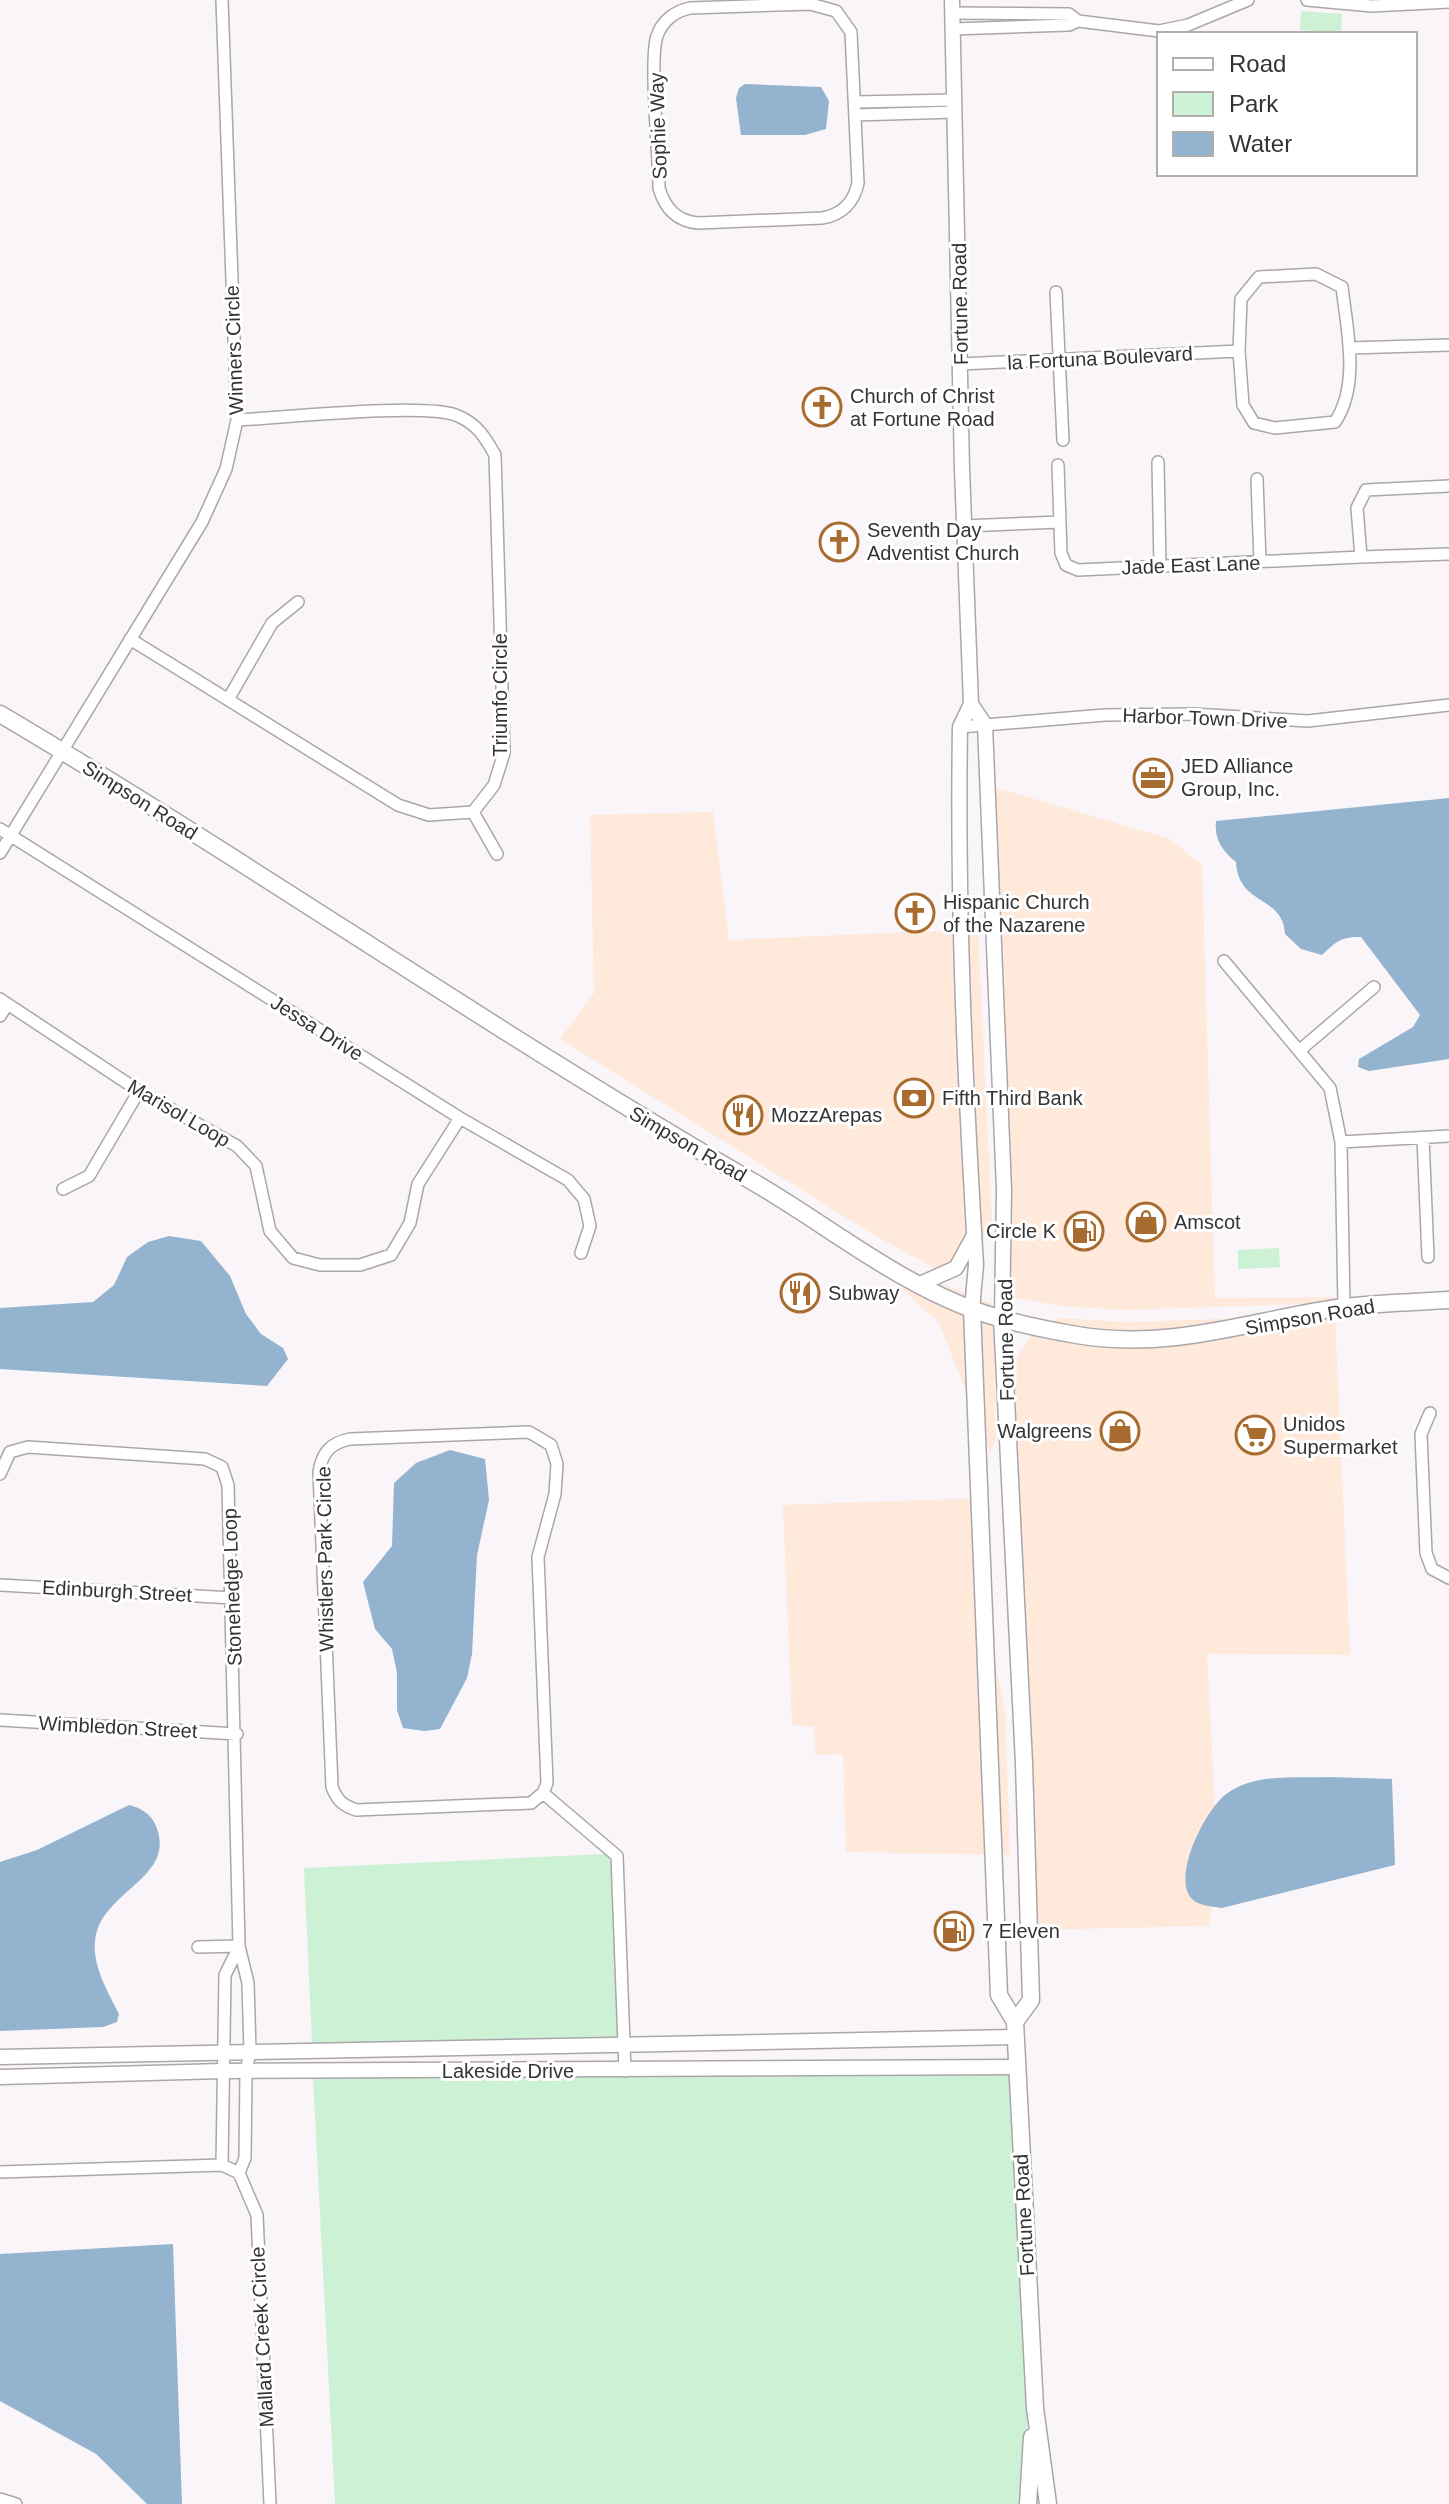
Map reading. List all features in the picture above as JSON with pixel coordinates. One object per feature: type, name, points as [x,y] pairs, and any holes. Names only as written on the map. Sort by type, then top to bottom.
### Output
[{"type":"main road","name":"Simpson Road","points":[[0,714],[615,1101],[920,1284],[972,1309],[1081,1335],[1170,1338],[1239,1329],[1344,1307],[1449,1300]]},
{"type":"main road","name":"Fortune Road","points":[[972,1309],[999,1995],[1015,2029],[1035,2408],[1048,2504]]},
{"type":"main road","name":"Fortune Road","points":[[1002,1318],[1024,1763],[1031,2000],[1015,2029]]},
{"type":"main road","name":"Fortune Road","points":[[1028,2504],[1035,2408]]},
{"type":"street","name":"Winners Circle","points":[[62,751],[202,522],[226,469],[237,420],[222,0]]},
{"type":"street","points":[[952,6],[1069,14],[1078,21],[1159,31],[1188,25],[1248,0]]},
{"type":"street","points":[[1307,0],[1372,6],[1449,2]]},
{"type":"street","name":"Sophie Way","points":[[795,4],[830,8],[845,20],[851,32],[855,108],[856,190],[844,209],[831,217],[698,223],[680,219],[665,204],[659,188],[655,49],[662,26],[674,14],[690,8],[795,4]]},
{"type":"street","name":"Fortune Road","points":[[952,6],[971,704],[960,727],[959,973],[976,1265],[972,1309]]},
{"type":"street","points":[[953,29],[1069,25],[1078,21]]},
{"type":"street","points":[[855,108],[955,106]]},
{"type":"street","points":[[1316,274],[1342,287],[1349,348],[1348,403],[1335,422],[1275,428],[1254,423],[1243,405],[1239,351],[1241,299],[1259,277],[1316,274]]},
{"type":"street","points":[[1056,292],[1063,440]]},
{"type":"street","points":[[1349,348],[1449,345]]},
{"type":"street","name":"la Fortuna Boulevard","points":[[961,364],[1239,351]]},
{"type":"street","name":"Triumfo Circle","points":[[237,420],[407,411],[456,414],[482,431],[495,455],[504,753],[494,785],[473,812]]},
{"type":"street","points":[[1158,462],[1160,566]]},
{"type":"street","name":"Jade East Lane","points":[[1058,465],[1061,553],[1066,565],[1078,570],[1449,554]]},
{"type":"street","points":[[1257,479],[1260,562]]},
{"type":"street","points":[[1361,557],[1357,508],[1366,490],[1449,486]]},
{"type":"street","points":[[964,526],[1060,522]]},
{"type":"street","points":[[229,698],[272,623],[298,602]]},
{"type":"street","points":[[130,639],[398,805],[429,815],[473,812],[497,854]]},
{"type":"street","points":[[971,704],[985,725]]},
{"type":"street","name":"Harbor Town Drive","points":[[960,727],[1134,715],[1308,721],[1449,705]]},
{"type":"street","name":"Fortune Road","points":[[985,725],[1004,1190],[1002,1318]]},
{"type":"street","points":[[0,853],[62,751]]},
{"type":"street","name":"Jessa Drive","points":[[0,829],[460,1118],[568,1180],[584,1199],[590,1226],[581,1253]]},
{"type":"street","points":[[1224,961],[1330,1088],[1341,1142],[1344,1307]]},
{"type":"street","points":[[1300,1050],[1374,987]]},
{"type":"street","name":"Marisol Loop","points":[[2,1007],[139,1091],[237,1146],[256,1166],[270,1231],[293,1258],[320,1265],[360,1265],[391,1255],[410,1223],[418,1184],[460,1118]]},
{"type":"street","points":[[63,1189],[89,1176],[139,1091]]},
{"type":"street","points":[[1341,1142],[1449,1136]]},
{"type":"street","points":[[1423,1138],[1428,1257]]},
{"type":"street","points":[[920,1284],[956,1268],[966,1254],[974,1232]]},
{"type":"street","points":[[1430,1413],[1421,1434],[1426,1553],[1432,1569],[1449,1578]]},
{"type":"street","name":"Whistlers Park Circle","points":[[529,1432],[551,1445],[557,1464],[555,1494],[538,1557],[547,1783],[543,1793],[531,1803],[356,1810],[340,1803],[332,1787],[319,1472],[323,1454],[335,1443],[350,1439],[529,1432]]},
{"type":"street","name":"Stonehedge Loop","points":[[0,1474],[10,1452],[28,1447],[205,1459],[222,1467],[228,1485],[233,1598],[239,1946],[248,1983],[250,2051],[246,2072]]},
{"type":"street","name":"Edinburgh Street","points":[[0,1585],[233,1598]]},
{"type":"street","name":"Wimbledon Street","points":[[0,1720],[237,1734]]},
{"type":"street","points":[[543,1793],[617,1856],[625,2071]]},
{"type":"street","points":[[198,1947],[239,1946]]},
{"type":"street","name":"Stonehedge Loop","points":[[223,2071],[225,1975],[239,1946]]},
{"type":"street","name":"Lakeside Drive","points":[[0,2057],[626,2044],[1015,2029]]},
{"type":"street","name":"Lakeside Drive","points":[[0,2077],[223,2071],[1016,2067]]},
{"type":"street","points":[[222,2165],[223,2071]]},
{"type":"street","points":[[0,2172],[222,2165],[239,2173],[245,2158],[246,2072]]},
{"type":"street","name":"Mallard Creek Circle","points":[[239,2173],[257,2215],[270,2504]]},
{"type":"street","points":[[0,2499],[16,2504]]},
{"type":"shaded area","points":[[987,785],[1170,839],[1202,865],[1215,1298],[1334,1297],[1334,1303],[1122,1310],[1060,1306],[1006,1296]]},
{"type":"shaded area","points":[[713,812],[729,940],[978,929],[992,1224],[977,1247],[947,1267],[934,1268],[874,1235],[560,1039],[594,993],[590,815]]},
{"type":"shaded area","points":[[830,1222],[927,1278],[993,1304],[996,1440],[990,1452],[939,1323]]},
{"type":"shaded area","points":[[1335,1315],[1350,1655],[1207,1654],[1215,1809],[1197,1833],[1200,1904],[1212,1906],[1209,1926],[1026,1930],[1008,1373],[1034,1331],[1057,1318],[1128,1322]]},
{"type":"shaded area","points":[[981,1498],[986,1621],[1005,1710],[1010,1855],[846,1852],[843,1754],[815,1755],[814,1727],[792,1725],[783,1505]]},
{"type":"green space","points":[[1301,11],[1342,14],[1341,32],[1300,30]]},
{"type":"green space","points":[[1279,1248],[1280,1267],[1238,1269],[1238,1250]]},
{"type":"green space","points":[[604,1854],[611,1859],[618,2039],[312,2044],[304,1868]]},
{"type":"green space","points":[[1017,2073],[1028,2408],[1021,2504],[335,2504],[313,2078]]},
{"type":"water","points":[[745,84],[821,87],[829,101],[826,129],[805,135],[741,135],[736,98],[739,88]]},
{"type":"water","points":[[1449,798],[1449,1059],[1369,1071],[1358,1067],[1359,1059],[1413,1027],[1420,1015],[1361,937],[1339,941],[1322,955],[1301,949],[1285,934],[1277,912],[1244,886],[1236,862],[1218,839],[1216,821]]},
{"type":"water","points":[[169,1236],[201,1241],[230,1276],[246,1314],[261,1334],[283,1348],[288,1359],[267,1386],[0,1369],[0,1308],[93,1302],[114,1285],[127,1257],[148,1242]]},
{"type":"water","points":[[450,1450],[485,1459],[489,1500],[477,1555],[472,1654],[467,1678],[440,1729],[424,1731],[403,1728],[397,1710],[397,1673],[392,1649],[375,1629],[363,1582],[392,1546],[394,1483],[416,1463]]},
{"type":"water","points":[[1328,1777],[1392,1779],[1395,1865],[1222,1908],[1192,1899],[1186,1884],[1189,1857],[1201,1827],[1225,1795],[1261,1780]]},
{"type":"water","points":[[129,1805],[151,1818],[160,1843],[150,1870],[104,1916],[97,1931],[97,1963],[119,2014],[117,2022],[103,2027],[0,2031],[0,1862],[37,1850]]},
{"type":"water","points":[[173,2244],[182,2504],[147,2504],[96,2454],[0,2401],[0,2254]]},
{"type":"place","name":"Church of Christ at Fortune Road","points":[[822,407]]},
{"type":"place","name":"Seventh Day Adventist Church","points":[[839,542]]},
{"type":"place","name":"JED Alliance Group, Inc.","points":[[1153,778]]},
{"type":"place","name":"Hispanic Church of the Nazarene","points":[[915,913]]},
{"type":"place","name":"Fifth Third Bank","points":[[914,1098]]},
{"type":"place","name":"MozzArepas","points":[[743,1115]]},
{"type":"place","name":"Amscot","points":[[1146,1222]]},
{"type":"place","name":"Circle K","points":[[1084,1231]]},
{"type":"place","name":"Subway","points":[[800,1293]]},
{"type":"place","name":"Walgreens","points":[[1120,1431]]},
{"type":"place","name":"Unidos Supermarket","points":[[1255,1435]]},
{"type":"place","name":"7 Eleven","points":[[954,1931]]}]
